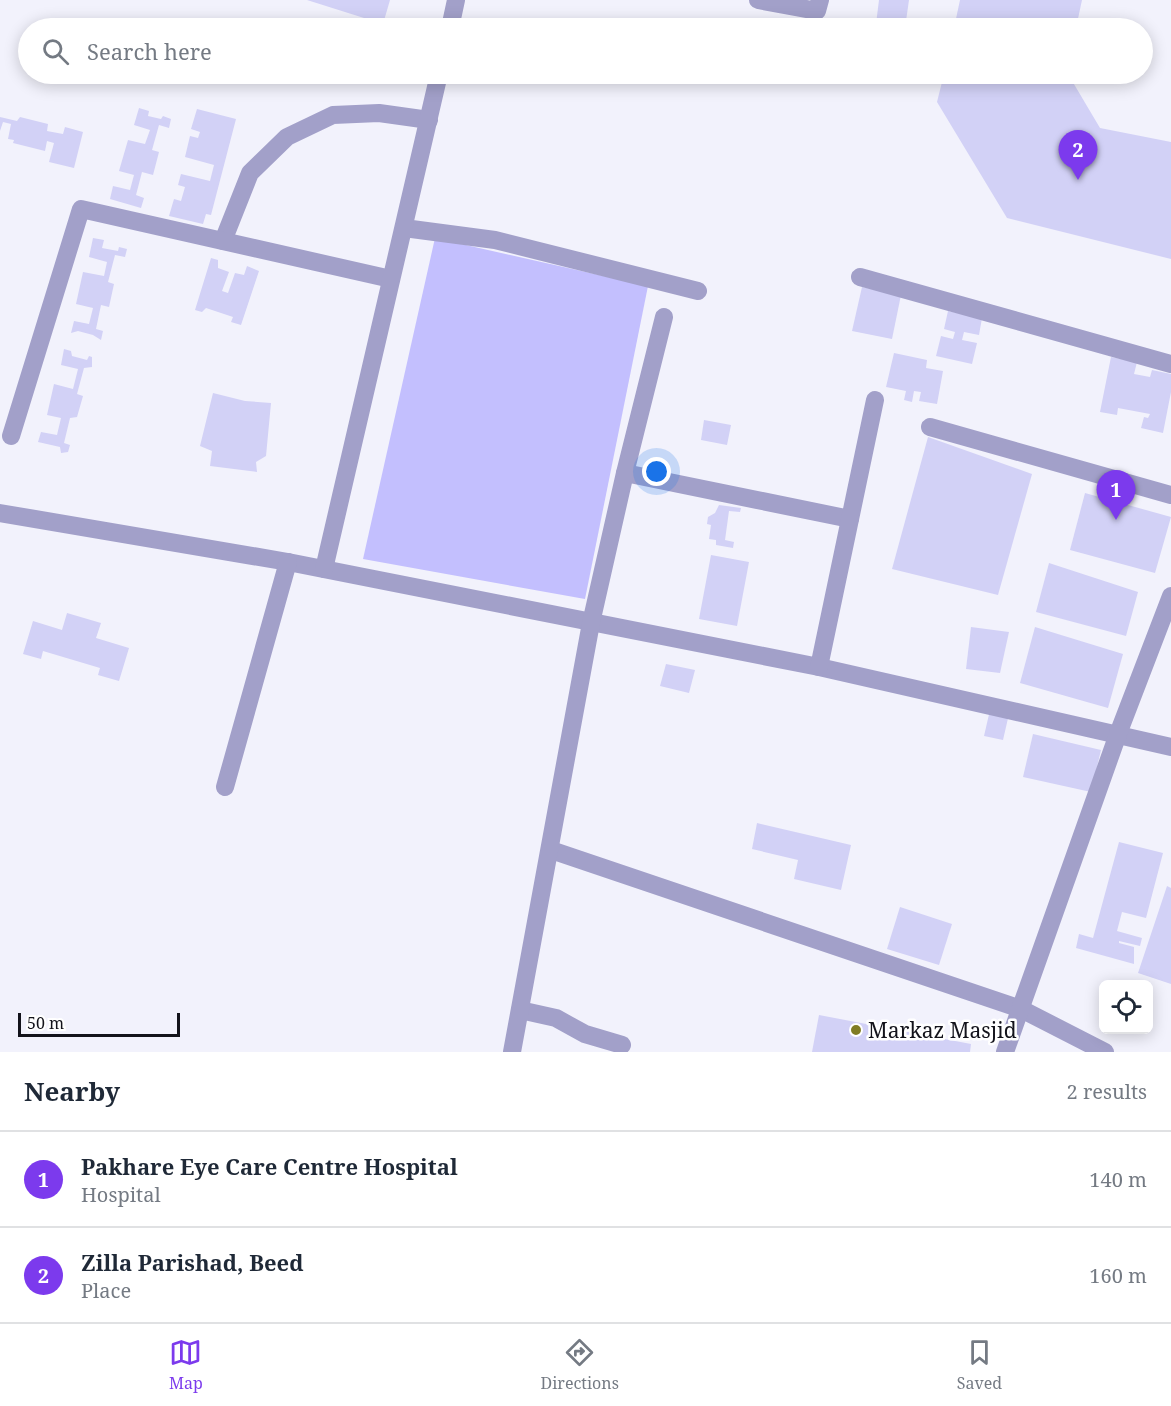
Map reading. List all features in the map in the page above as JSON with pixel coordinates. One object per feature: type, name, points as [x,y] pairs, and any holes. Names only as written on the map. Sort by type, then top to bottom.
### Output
[{"type":"street","points":[[452,18],[456,0]]},
{"type":"street","points":[[758,0],[817,11],[820,0]]},
{"type":"street","points":[[324,569],[437,84]]},
{"type":"street","points":[[223,241],[250,173],[287,137],[333,115],[379,113],[429,120]]},
{"type":"street","points":[[11,436],[81,209],[392,279]]},
{"type":"street","points":[[404,228],[495,240],[699,291]]},
{"type":"street","points":[[860,277],[1171,364]]},
{"type":"street","points":[[512,1052],[591,623],[664,317]]},
{"type":"street","points":[[819,667],[875,400]]},
{"type":"street","points":[[930,427],[1171,495]]},
{"type":"street","points":[[625,473],[850,519]]},
{"type":"street","points":[[0,513],[288,562],[819,667],[1171,747]]},
{"type":"street","points":[[225,787],[288,562]]},
{"type":"street","points":[[1005,1052],[1118,734],[1171,596]]},
{"type":"street","points":[[551,850],[1021,1009],[1105,1052]]},
{"type":"street","points":[[520,1010],[556,1018],[585,1034],[622,1045]]},
{"type":"shaded area","points":[[435,238],[648,286],[585,599],[363,559]]},
{"type":"building","points":[[307,0],[390,0],[385,18],[364,18]]},
{"type":"building","points":[[879,0],[909,0],[906,18],[877,18]]},
{"type":"building","points":[[960,0],[1082,0],[1078,18],[956,18]]},
{"type":"building","points":[[942,84],[1074,84],[1100,128],[1171,142],[1171,259],[1007,218],[937,102]]},
{"type":"building","points":[[139,108],[149,111],[148,116],[161,119],[163,116],[171,119],[169,128],[159,125],[152,150],[159,152],[153,175],[142,172],[136,195],[144,198],[141,208],[110,199],[113,186],[130,190],[134,175],[119,171],[128,140],[145,144],[150,130],[134,125]]},
{"type":"building","points":[[197,109],[236,119],[211,215],[206,214],[203,224],[169,216],[174,199],[181,201],[185,187],[178,185],[181,174],[210,181],[214,165],[185,157],[190,136],[198,138],[200,132],[191,129]]},
{"type":"building","points":[[0,117],[17,121],[20,117],[48,124],[47,131],[63,134],[65,127],[83,132],[74,168],[49,162],[54,143],[47,141],[45,151],[13,143],[14,140],[8,139],[11,124],[3,122],[0,131]]},
{"type":"building","points":[[93,238],[104,240],[102,248],[118,251],[119,247],[127,249],[125,257],[115,255],[108,282],[114,284],[109,307],[101,305],[96,329],[103,331],[101,340],[78,331],[71,333],[74,321],[89,324],[93,308],[76,304],[83,272],[104,276],[107,262],[89,257]]},
{"type":"building","points":[[211,258],[218,260],[218,268],[229,272],[222,291],[228,293],[235,273],[244,275],[247,266],[259,271],[241,325],[231,322],[233,317],[206,308],[202,312],[195,310]]},
{"type":"building","points":[[862,287],[901,295],[892,339],[852,331]]},
{"type":"building","points":[[948,311],[982,318],[979,335],[964,332],[962,340],[977,343],[972,364],[936,356],[941,336],[953,339],[955,332],[944,329]]},
{"type":"building","points":[[64,349],[71,351],[72,356],[87,360],[89,356],[92,357],[92,367],[84,368],[77,394],[83,396],[77,417],[70,418],[64,443],[70,445],[68,452],[61,453],[60,447],[38,442],[41,432],[57,435],[61,418],[47,415],[54,384],[73,389],[78,369],[61,365]]},
{"type":"building","points":[[894,353],[927,360],[926,368],[943,371],[937,404],[919,401],[921,392],[914,391],[912,402],[904,400],[906,391],[886,387]]},
{"type":"building","points":[[1111,357],[1137,362],[1134,374],[1150,377],[1152,370],[1171,374],[1171,392],[1163,433],[1141,428],[1144,417],[1148,418],[1150,414],[1118,408],[1117,415],[1100,412]]},
{"type":"building","points":[[213,393],[245,401],[271,403],[266,456],[256,462],[257,472],[210,466],[212,451],[200,446]]},
{"type":"building","points":[[704,420],[731,425],[727,445],[701,440]]},
{"type":"building","points":[[928,437],[1032,474],[998,595],[892,569]]},
{"type":"building","points":[[1085,493],[1171,517],[1155,573],[1070,550]]},
{"type":"building","points":[[719,505],[741,508],[740,512],[729,511],[725,540],[734,542],[733,548],[716,545],[716,540],[709,539],[711,525],[707,524],[708,517],[715,513]]},
{"type":"building","points":[[711,555],[749,562],[737,626],[699,619]]},
{"type":"building","points":[[1049,563],[1138,592],[1126,636],[1036,612]]},
{"type":"building","points":[[67,613],[101,623],[96,638],[129,648],[119,681],[98,675],[100,668],[43,651],[41,659],[23,654],[33,621],[62,630]]},
{"type":"building","points":[[971,627],[1009,632],[1000,673],[966,669]]},
{"type":"building","points":[[1035,627],[1123,654],[1108,708],[1020,683]]},
{"type":"building","points":[[666,664],[695,670],[689,693],[660,686]]},
{"type":"building","points":[[990,710],[1009,714],[1003,740],[984,736]]},
{"type":"building","points":[[1033,734],[1101,750],[1091,792],[1023,777]]},
{"type":"building","points":[[757,823],[851,845],[841,890],[794,879],[798,860],[752,849]]},
{"type":"building","points":[[1119,842],[1163,853],[1146,918],[1122,912],[1117,931],[1142,938],[1140,946],[1119,941],[1119,943],[1134,947],[1134,964],[1076,948],[1079,934],[1093,938]]},
{"type":"building","points":[[1167,886],[1171,888],[1171,984],[1138,973]]},
{"type":"building","points":[[900,907],[952,924],[939,965],[887,949]]},
{"type":"building","name":"Markaz Masjid","points":[[819,1015],[971,1044],[970,1052],[812,1052]]},
{"type":"place","name":"Zilla Parishad, Beed","points":[[1078,180]]},
{"type":"place","name":"Pakhare Eye Care Centre Hospital","points":[[1116,520]]},
{"type":"place","name":"Markaz Masjid","points":[[856,1030]]}]
